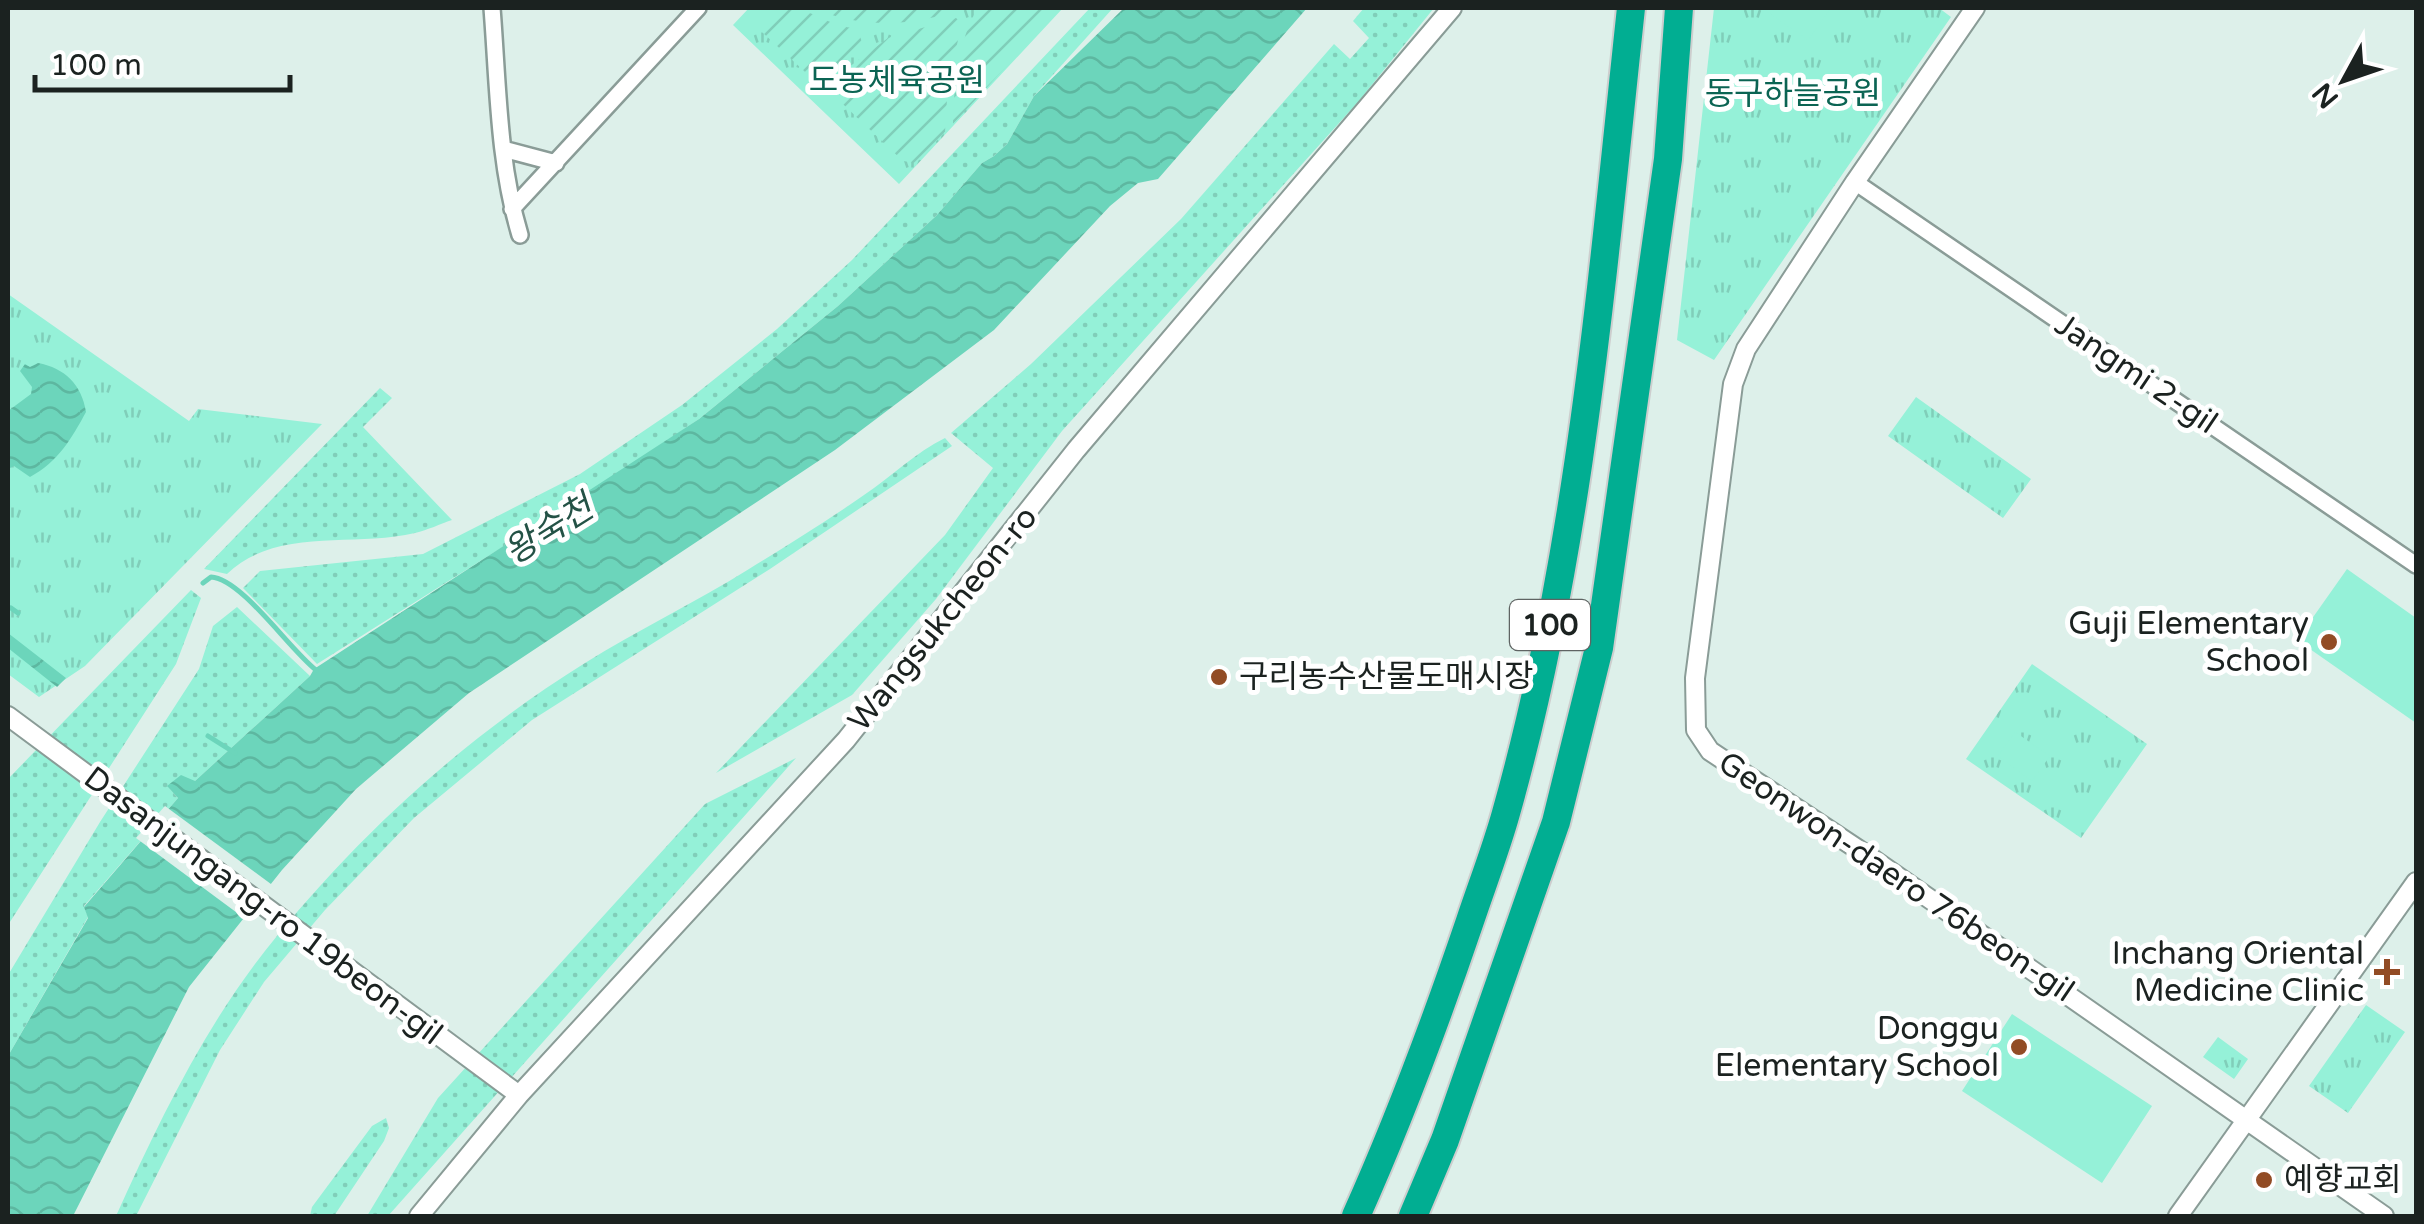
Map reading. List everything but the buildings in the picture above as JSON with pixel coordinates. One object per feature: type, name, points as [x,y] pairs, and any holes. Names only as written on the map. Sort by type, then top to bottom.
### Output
[{"type":"highway","name":"100","points":[[1356,1216],[1440,1011],[1506,814],[1550,626],[1593,368],[1631,8]]},
{"type":"highway","name":"100","points":[[1413,1216],[1446,1140],[1556,822],[1598,648],[1668,159],[1679,8]]},
{"type":"street","points":[[492,8],[503,148],[520,235]]},
{"type":"street","points":[[512,209],[698,8]]},
{"type":"street","name":"Wangsukcheon-ro","points":[[418,1216],[519,1095],[846,740],[1076,450],[1452,8]]},
{"type":"street","name":"Geonwon-daero 76beon-gil","points":[[1975,8],[1746,350],[1733,384],[1695,678],[1696,730],[1710,751],[1874,860],[2384,1216]]},
{"type":"street","points":[[503,148],[556,162]]},
{"type":"street","name":"Jangmi 2-gil","points":[[1855,182],[2416,565]]},
{"type":"street","name":"Dasanjungang-ro 19beon-gil","points":[[8,716],[519,1095]]},
{"type":"street","points":[[2178,1216],[2416,882]]},
{"type":"green space","name":"도농체육공원","points":[[749,8],[1063,8],[899,184],[733,25]]},
{"type":"green space","points":[[785,8],[857,28],[863,45],[817,83],[761,31]]},
{"type":"green space","points":[[814,8],[959,8],[925,19],[886,23],[848,19]]},
{"type":"green space","points":[[978,8],[1060,8],[953,124],[962,49]]},
{"type":"green space","points":[[1090,8],[1113,8],[1034,96],[1007,144],[982,163],[936,216],[838,306],[699,419],[317,664],[243,588],[260,571],[423,554],[580,474],[682,405],[777,329],[852,260]]},
{"type":"green space","points":[[1364,8],[1434,8],[1358,102],[1062,431],[936,599],[852,695],[716,773],[945,535],[993,468],[951,433],[1031,364],[1181,219],[1334,44],[1350,59],[1369,38],[1353,21]]},
{"type":"green space","name":"동구하늘공원","points":[[1714,8],[1939,8],[1951,17],[1714,360],[1677,340]]},
{"type":"green space","points":[[1762,8],[1831,8],[1808,40]]},
{"type":"green space","points":[[956,18],[962,23],[948,83],[945,132],[916,163],[903,161],[826,88],[888,38]]},
{"type":"green space","points":[[8,294],[189,421],[198,409],[322,424],[85,666],[39,697],[8,674]]},
{"type":"green space","points":[[380,388],[392,398],[363,427],[452,520],[391,537],[316,541],[269,549],[227,574],[204,569]]},
{"type":"green space","points":[[1916,397],[2031,479],[2003,518],[1888,436]]},
{"type":"green space","points":[[945,438],[952,446],[770,569],[532,720],[414,818],[325,910],[264,982],[220,1050],[136,1216],[116,1216],[179,1086],[234,993],[327,879],[406,799],[538,694],[793,542]]},
{"type":"green space","points":[[2347,569],[2416,618],[2416,723],[2297,640]]},
{"type":"green space","points":[[191,590],[201,598],[176,664],[8,925],[8,779]]},
{"type":"green space","points":[[237,607],[310,676],[195,781],[168,787],[178,798],[84,906],[88,917],[8,1056],[8,975],[199,669],[213,626]]},
{"type":"green space","points":[[2032,664],[2147,744],[2081,838],[1966,759]]},
{"type":"green space","points":[[2015,732],[2050,756],[2032,781],[1998,756]]},
{"type":"green space","points":[[796,758],[388,1216],[367,1216],[438,1098],[705,804]]},
{"type":"green space","points":[[2366,1005],[2405,1032],[2348,1113],[2309,1086]]},
{"type":"green space","points":[[2012,1014],[2152,1106],[2102,1183],[1962,1091]]},
{"type":"green space","points":[[2218,1037],[2248,1059],[2234,1079],[2203,1057]]},
{"type":"green space","points":[[386,1118],[389,1128],[384,1141],[334,1216],[310,1216],[312,1207],[372,1126]]},
{"type":"water","name":"왕숙천","points":[[1124,8],[1307,8],[1158,179],[1138,183],[1110,206],[994,330],[835,450],[469,693],[356,789],[282,870],[189,987],[73,1216],[8,1216],[8,1056],[88,918],[84,907],[178,798],[167,786],[181,775],[195,781],[314,669],[699,419],[838,306],[936,216],[982,163],[1007,144],[1034,96]]},
{"type":"water","points":[[38,363],[71,379],[86,412],[56,457],[30,477],[14,466],[8,469],[8,411],[31,394],[32,387],[20,371],[25,364],[30,367]]},
{"type":"water","points":[[8,633],[66,678],[57,687],[8,648]]},
{"type":"pier","points":[[165,806],[275,887],[248,921],[136,838]]},
{"type":"waterway","points":[[203,583],[211,577],[237,589],[316,670]]},
{"type":"waterway","points":[[11,608],[18,613]]},
{"type":"waterway","points":[[208,736],[235,753]]},
{"type":"place","name":"Guji Elementary School","points":[[2329,642]]},
{"type":"place","name":"구리농수산물도매시장","points":[[1219,677]]},
{"type":"place","name":"Inchang Oriental Medicine Clinic","points":[[2387,972]]},
{"type":"place","name":"Donggu Elementary School","points":[[2019,1047]]},
{"type":"place","name":"예향교회","points":[[2264,1180]]}]
